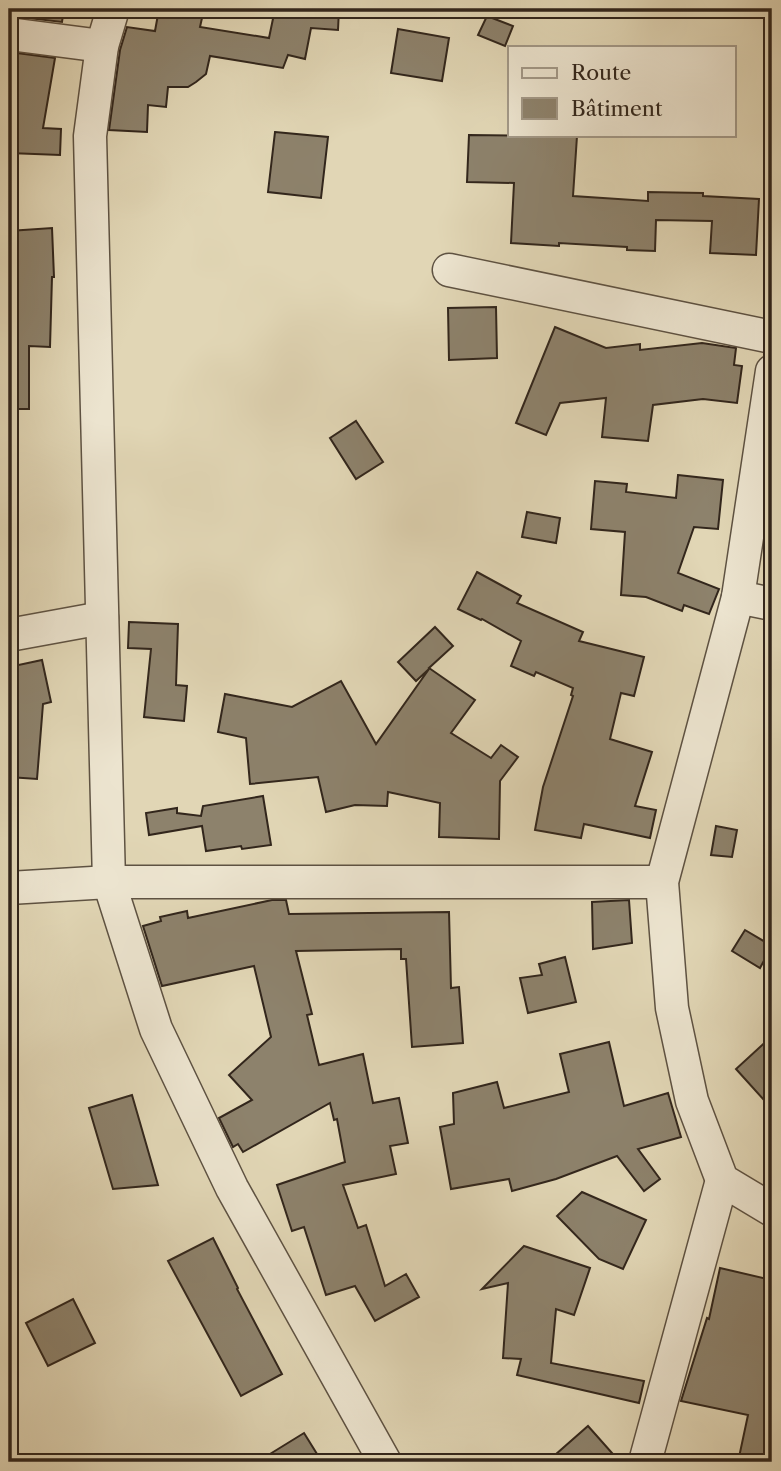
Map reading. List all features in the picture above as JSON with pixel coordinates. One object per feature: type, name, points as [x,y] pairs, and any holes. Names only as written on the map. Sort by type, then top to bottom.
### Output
[{"type":"street","points":[[113,9],[102,46],[90,136],[109,882],[156,1029],[220,1164],[385,1462]]},
{"type":"street","points":[[9,34],[102,46]]},
{"type":"street","points":[[449,270],[772,337]]},
{"type":"street","points":[[645,1462],[722,1180],[692,1101],[672,1008],[662,882],[738,597],[772,371]]},
{"type":"street","points":[[738,597],[772,604]]},
{"type":"street","points":[[9,635],[102,618]]},
{"type":"street","points":[[9,888],[109,882],[662,882]]},
{"type":"street","points":[[722,1180],[772,1210]]},
{"type":"building","points":[[21,9],[64,9],[62,22],[19,17]]},
{"type":"building","points":[[159,9],[204,9],[200,27],[269,38],[275,9],[339,9],[338,30],[311,28],[305,59],[288,55],[283,68],[210,56],[206,74],[196,82],[188,87],[168,87],[166,107],[148,105],[147,132],[109,130],[120,50],[127,27],[155,31]]},
{"type":"building","points":[[487,16],[513,26],[505,46],[478,35]]},
{"type":"building","points":[[398,29],[449,38],[442,81],[391,73]]},
{"type":"building","points":[[9,52],[55,58],[43,128],[61,129],[60,155],[9,153]]},
{"type":"building","points":[[275,132],[328,137],[321,198],[268,192]]},
{"type":"building","points":[[469,135],[577,136],[573,196],[648,201],[648,192],[703,193],[703,196],[759,199],[756,255],[710,253],[712,221],[656,220],[655,251],[559,243],[559,246],[511,243],[514,183],[467,182]]},
{"type":"building","points":[[52,228],[54,277],[50,347],[29,346],[29,409],[9,409],[9,231]]},
{"type":"building","points":[[496,307],[497,358],[449,360],[448,308]]},
{"type":"building","points":[[555,327],[606,348],[640,344],[640,350],[702,343],[736,348],[734,365],[742,366],[737,403],[703,399],[653,405],[648,441],[602,437],[606,398],[560,403],[546,435],[516,423]]},
{"type":"building","points":[[356,421],[383,462],[356,479],[330,438]]},
{"type":"building","points":[[678,475],[723,480],[718,529],[694,527],[678,573],[719,589],[709,614],[684,605],[682,611],[646,597],[621,595],[625,532],[591,529],[595,481],[627,484],[626,492],[676,498]]},
{"type":"building","points":[[527,512],[560,518],[556,543],[522,537]]},
{"type":"building","points":[[477,572],[521,596],[517,603],[583,632],[579,641],[644,657],[634,696],[621,693],[610,739],[652,752],[635,806],[656,810],[650,838],[584,824],[581,838],[535,830],[543,787],[573,696],[573,688],[536,672],[534,676],[511,666],[521,641],[458,609]]},
{"type":"building","points":[[129,622],[178,624],[176,685],[187,686],[184,721],[144,717],[151,649],[128,648]]},
{"type":"building","points":[[435,627],[453,646],[429,668],[475,700],[451,733],[491,758],[501,745],[518,757],[500,781],[499,839],[439,837],[440,803],[388,792],[387,806],[355,805],[326,812],[318,777],[250,784],[246,738],[218,732],[225,694],[292,707],[341,681],[376,744],[429,669],[416,681],[398,662]]},
{"type":"building","points":[[42,660],[51,702],[43,704],[37,779],[9,777],[9,667]]},
{"type":"building","points":[[263,796],[271,845],[206,851],[202,826],[149,835],[146,813],[177,808],[177,813],[201,816],[203,806]]},
{"type":"building","points":[[716,826],[737,830],[732,857],[711,855]]},
{"type":"building","points":[[272,900],[286,900],[289,914],[449,912],[451,988],[459,987],[463,1043],[412,1047],[406,959],[401,959],[401,949],[296,951],[312,1014],[307,1015],[319,1065],[363,1054],[373,1103],[399,1098],[408,1143],[390,1146],[396,1174],[343,1185],[358,1228],[366,1225],[385,1286],[406,1274],[419,1297],[375,1321],[355,1286],[326,1295],[304,1227],[292,1231],[277,1185],[345,1162],[337,1119],[334,1120],[330,1103],[243,1152],[238,1144],[233,1147],[219,1118],[252,1100],[229,1075],[271,1037],[254,966],[162,986],[143,926],[161,921],[160,917],[187,911],[188,918]]},
{"type":"building","points":[[629,900],[632,943],[593,949],[592,902]]},
{"type":"building","points":[[745,930],[772,946],[760,968],[732,951]]},
{"type":"building","points":[[565,957],[576,1002],[528,1013],[520,978],[542,975],[539,964]]},
{"type":"building","points":[[772,1036],[772,1109],[736,1069]]},
{"type":"building","points":[[609,1042],[624,1106],[668,1093],[681,1137],[638,1149],[660,1179],[644,1191],[617,1156],[556,1179],[512,1191],[509,1179],[451,1189],[440,1127],[454,1124],[453,1093],[497,1082],[504,1108],[569,1092],[560,1054]]},
{"type":"building","points":[[132,1095],[158,1185],[113,1189],[89,1108]]},
{"type":"building","points":[[582,1192],[646,1220],[623,1269],[599,1259],[557,1216]]},
{"type":"building","points":[[213,1238],[282,1374],[241,1396],[168,1261]]},
{"type":"building","points":[[524,1246],[590,1268],[574,1315],[556,1309],[551,1363],[644,1381],[639,1403],[517,1375],[521,1359],[503,1358],[508,1283],[482,1289]]},
{"type":"building","points":[[720,1268],[772,1280],[772,1462],[738,1462],[748,1415],[681,1401],[707,1318],[709,1319]]},
{"type":"building","points":[[73,1299],[95,1343],[48,1366],[26,1323]]},
{"type":"building","points":[[588,1426],[620,1462],[547,1462]]},
{"type":"building","points":[[304,1433],[322,1462],[257,1462]]}]
